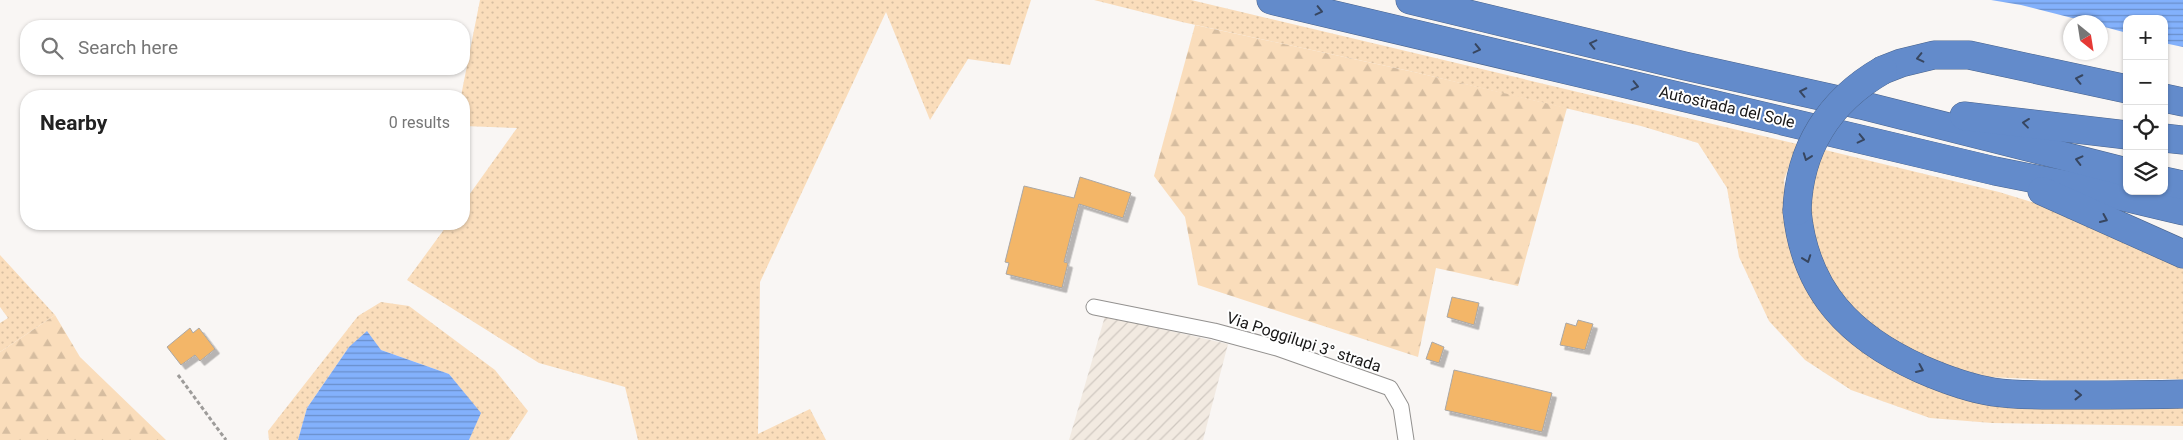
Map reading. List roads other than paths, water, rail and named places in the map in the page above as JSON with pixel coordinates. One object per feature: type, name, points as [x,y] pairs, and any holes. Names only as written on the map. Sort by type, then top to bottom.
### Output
[{"type":"highway","name":"Autostrada del Sole","points":[[1271,0],[1995,171],[2107,193],[2183,211]]},
{"type":"highway","name":"Autostrada del Sole","points":[[1410,0],[1685,66],[1861,104],[2123,171]]},
{"type":"highway","points":[[2123,88],[1968,55],[1934,55],[1901,62],[1883,70],[1848,94],[1822,125],[1809,151],[1802,171],[1797,211],[1804,251],[1814,277],[1824,294],[1857,332],[1898,359],[1959,384],[1993,392],[2024,395],[2183,394]]},
{"type":"highway","points":[[2168,99],[2183,102]]},
{"type":"highway","points":[[1861,104],[2123,135]]},
{"type":"highway","points":[[2168,138],[2183,140]]},
{"type":"highway","points":[[1995,171],[2183,254]]},
{"type":"highway","points":[[2168,182],[2183,185]]},
{"type":"street","name":"Via Poggilupi 3° strada","points":[[1094,307],[1214,332],[1277,348],[1390,388],[1401,407],[1406,440]]},
{"type":"water","points":[[1991,0],[2183,0],[2183,47],[2168,44],[2168,15],[2123,15],[2123,32],[2108,28],[2108,15],[2063,16]]},
{"type":"water","points":[[367,331],[381,350],[449,374],[481,413],[469,440],[298,440],[307,408],[349,347]]}]
